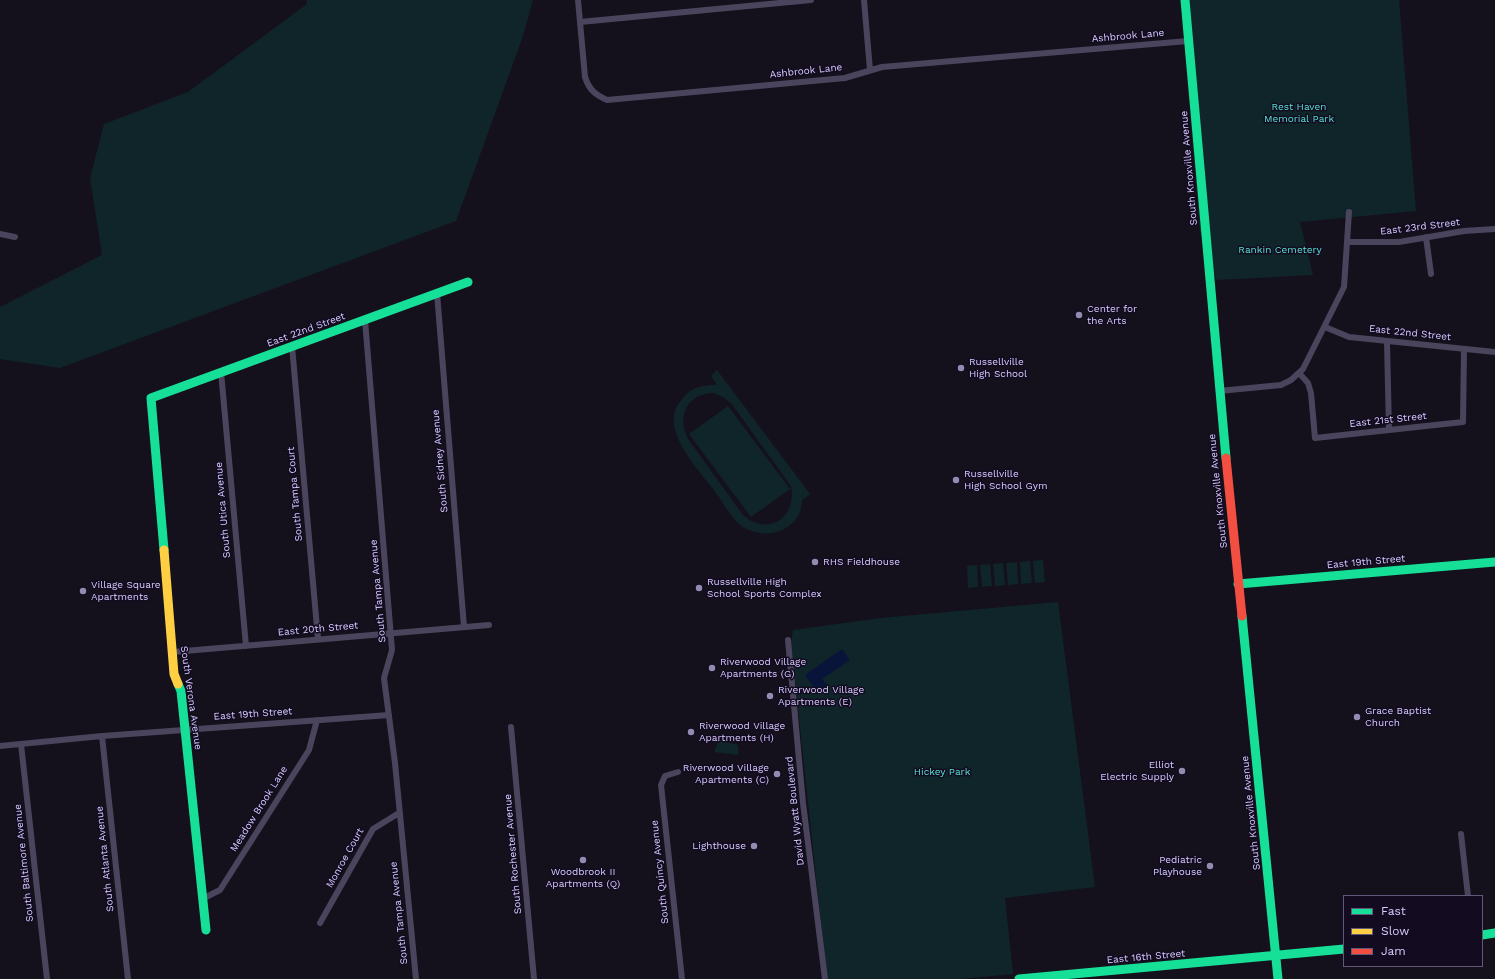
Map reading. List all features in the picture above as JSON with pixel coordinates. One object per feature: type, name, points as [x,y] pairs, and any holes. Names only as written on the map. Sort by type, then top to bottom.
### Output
[{"type":"street","name":"Ashbrook Lane","points":[[578,0],[588,86],[595,94],[607,100],[845,78],[882,67],[1188,41]]},
{"type":"street","points":[[580,22],[810,0]]},
{"type":"street","points":[[864,0],[870,70]]},
{"type":"street","name":"South Knoxville Avenue","points":[[1185,0],[1219,391],[1278,979]]},
{"type":"street","points":[[1219,391],[1276,386],[1285,383],[1299,373],[1325,327],[1344,287],[1349,212]]},
{"type":"street","name":"East 23rd Street","points":[[1348,242],[1399,242],[1426,237],[1495,229]]},
{"type":"street","points":[[0,234],[15,237]]},
{"type":"street","points":[[1426,237],[1431,274]]},
{"type":"street","name":"East 22nd Street","points":[[151,398],[468,282]]},
{"type":"street","name":"South Sidney Avenue","points":[[436,293],[464,627]]},
{"type":"street","name":"South Tampa Avenue","points":[[364,320],[392,650],[384,678],[416,979]]},
{"type":"street","name":"East 22nd Street","points":[[1325,327],[1349,337],[1495,352]]},
{"type":"street","points":[[1387,342],[1389,430]]},
{"type":"street","name":"South Tampa Court","points":[[292,346],[318,639]]},
{"type":"street","name":"East 21st Street","points":[[1299,373],[1308,383],[1311,393],[1315,438],[1463,422],[1464,350]]},
{"type":"street","name":"South Utica Avenue","points":[[221,372],[246,646]]},
{"type":"street","name":"South Verona Avenue","points":[[151,398],[174,674],[181,691],[204,898],[206,930]]},
{"type":"street","name":"East 19th Street","points":[[1238,584],[1495,562]]},
{"type":"street","name":"East 20th Street","points":[[173,652],[489,625]]},
{"type":"street","name":"David Wyatt Boulevard","points":[[788,640],[803,803],[825,979]]},
{"type":"street","name":"East 19th Street","points":[[0,746],[102,736],[389,715]]},
{"type":"street","name":"Meadow Brook Lane","points":[[204,898],[220,890],[308,750],[317,720]]},
{"type":"street","name":"South Rochester Avenue","points":[[511,727],[534,979]]},
{"type":"street","name":"South Atlanta Avenue","points":[[102,736],[128,979]]},
{"type":"street","name":"South Baltimore Avenue","points":[[22,744],[47,979]]},
{"type":"street","name":"South Quincy Avenue","points":[[678,772],[665,776],[661,785],[682,979]]},
{"type":"street","name":"Monroe Court","points":[[320,923],[372,829],[399,813]]},
{"type":"street","points":[[1461,834],[1468,895]]},
{"type":"street","points":[[1483,934],[1495,933]]},
{"type":"street","name":"East 16th Street","points":[[1019,979],[1343,949]]},
{"type":"green space","points":[[307,0],[533,0],[522,39],[456,221],[60,368],[0,359],[0,307],[102,255],[90,178],[104,124],[188,92],[307,4]]},
{"type":"green space","name":"Rest Haven Memorial Park","points":[[1181,0],[1399,0],[1416,211],[1300,222],[1313,275],[1216,280],[1200,231]]},
{"type":"green space","points":[[717,370],[810,494],[802,500],[796,519],[789,526],[781,530],[772,533],[762,533],[752,531],[739,524],[689,458],[676,434],[674,422],[675,410],[682,399],[693,389],[702,386],[717,385],[711,376]],"holes":[[[713,393],[723,397],[731,403],[791,486],[792,497],[790,507],[779,521],[771,524],[762,524],[752,521],[743,515],[688,439],[683,423],[686,408],[690,402],[704,394]]]},
{"type":"green space","points":[[728,406],[790,489],[751,517],[689,434]]},
{"type":"green space","points":[[1043,560],[1045,582],[1035,583],[1033,561]]},
{"type":"green space","points":[[1030,561],[1032,583],[1021,584],[1020,562]]},
{"type":"green space","points":[[1017,562],[1018,584],[1008,585],[1006,563]]},
{"type":"green space","points":[[1003,563],[1005,585],[995,586],[993,564]]},
{"type":"green space","points":[[990,564],[992,586],[982,587],[980,565]]},
{"type":"green space","points":[[977,565],[978,587],[968,588],[967,566]]},
{"type":"green space","name":"Hickey Park","points":[[1058,602],[1095,887],[1005,898],[1013,974],[960,979],[827,979],[791,643],[793,630],[881,618]]},
{"type":"green space","points":[[719,740],[738,745],[738,755],[714,752]]},
{"type":"water","points":[[842,649],[850,660],[822,679],[827,685],[817,692],[805,675]]},
{"type":"traffic: fast","points":[[1185,0],[1226,458]]},
{"type":"traffic: fast","points":[[164,550],[151,398],[468,282]]},
{"type":"traffic: fast","points":[[1238,584],[1495,562]]},
{"type":"traffic: fast","points":[[1242,616],[1278,979]]},
{"type":"traffic: fast","points":[[178,684],[181,691],[206,930]]},
{"type":"traffic: fast","points":[[1483,935],[1495,933]]},
{"type":"traffic: fast","points":[[1019,979],[1343,949]]},
{"type":"traffic: slow","points":[[164,550],[174,674],[178,684]]},
{"type":"traffic: jam","points":[[1226,458],[1242,616]]},
{"type":"place","name":"Center for the Arts","points":[[1079,315]]},
{"type":"place","name":"Russellville High School","points":[[961,368]]},
{"type":"place","name":"Russellville High School Gym","points":[[956,480]]},
{"type":"place","name":"RHS Fieldhouse","points":[[815,562]]},
{"type":"place","name":"Russellville High School Sports Complex","points":[[699,588]]},
{"type":"place","name":"Village Square Apartments","points":[[83,591]]},
{"type":"place","name":"Riverwood Village Apartments (G)","points":[[712,668]]},
{"type":"place","name":"Riverwood Village Apartments (E)","points":[[770,696]]},
{"type":"place","name":"Grace Baptist Church","points":[[1357,717]]},
{"type":"place","name":"Riverwood Village Apartments (H)","points":[[691,732]]},
{"type":"place","name":"Elliot Electric Supply","points":[[1182,771]]},
{"type":"place","name":"Riverwood Village Apartments (C)","points":[[777,774]]},
{"type":"place","name":"Lighthouse","points":[[754,846]]},
{"type":"place","name":"Woodbrook II Apartments (Q)","points":[[583,860]]},
{"type":"place","name":"Pediatric Playhouse","points":[[1210,866]]},
{"type":"park label","name":"Rankin Cemetery","points":[[1280,250]]}]
